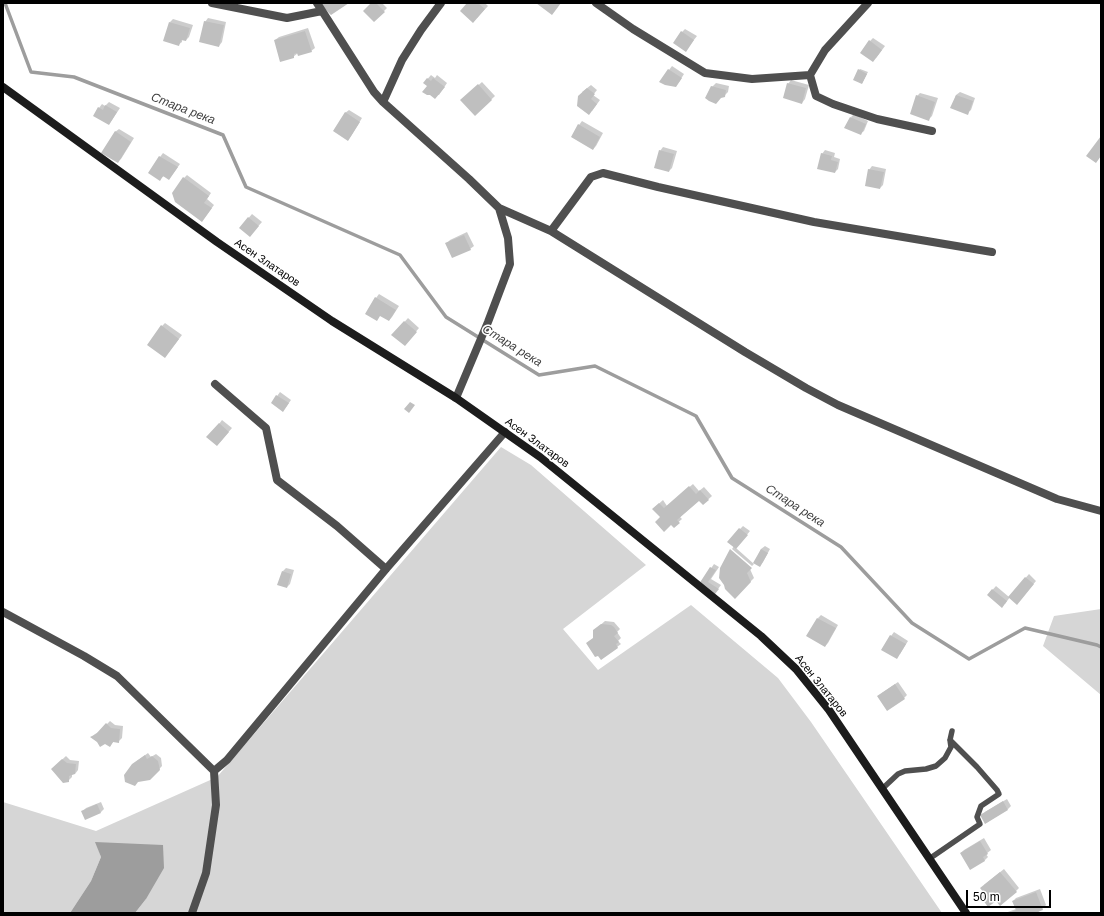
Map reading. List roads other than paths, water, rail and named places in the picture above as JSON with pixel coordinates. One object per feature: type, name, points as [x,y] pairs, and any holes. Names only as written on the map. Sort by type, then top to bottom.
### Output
[{"type":"street","points":[[212,3],[287,18],[322,10]]},
{"type":"street","points":[[317,3],[374,92],[383,102],[499,208],[551,231],[745,352],[838,405],[1057,499],[1101,511]]},
{"type":"street","points":[[383,102],[402,60],[421,30],[441,3]]},
{"type":"street","points":[[596,3],[633,29],[705,73],[752,79],[810,75]]},
{"type":"street","points":[[868,3],[825,50],[810,75],[816,96],[833,104],[877,119],[932,131]]},
{"type":"street","name":"Асен Златаров","points":[[3,87],[223,247],[332,321],[456,398],[540,457],[760,636],[796,669],[829,710],[966,913]]},
{"type":"street","points":[[551,231],[591,177],[603,173],[666,189],[814,222],[992,252]]},
{"type":"street","points":[[456,398],[488,322],[510,264],[508,238],[499,208]]},
{"type":"street","points":[[215,384],[266,428],[277,480],[337,526],[386,569]]},
{"type":"street","points":[[214,771],[226,760],[386,569],[505,432]]},
{"type":"street","points":[[3,612],[84,656],[117,676],[214,771],[216,805],[206,873],[192,913]]},
{"type":"lane","points":[[882,789],[898,774],[905,771],[926,769],[936,766],[946,758],[951,747],[950,740],[952,730]]},
{"type":"lane","points":[[929,859],[980,824],[977,817],[981,806],[999,794],[977,767],[950,740]]},
{"type":"waterway","name":"Стара река","points":[[5,3],[31,72],[74,77],[223,135],[246,187],[400,255],[446,317],[539,375],[595,366],[696,416],[732,478],[841,547],[912,623],[969,659],[1025,628],[1101,647]]}]
